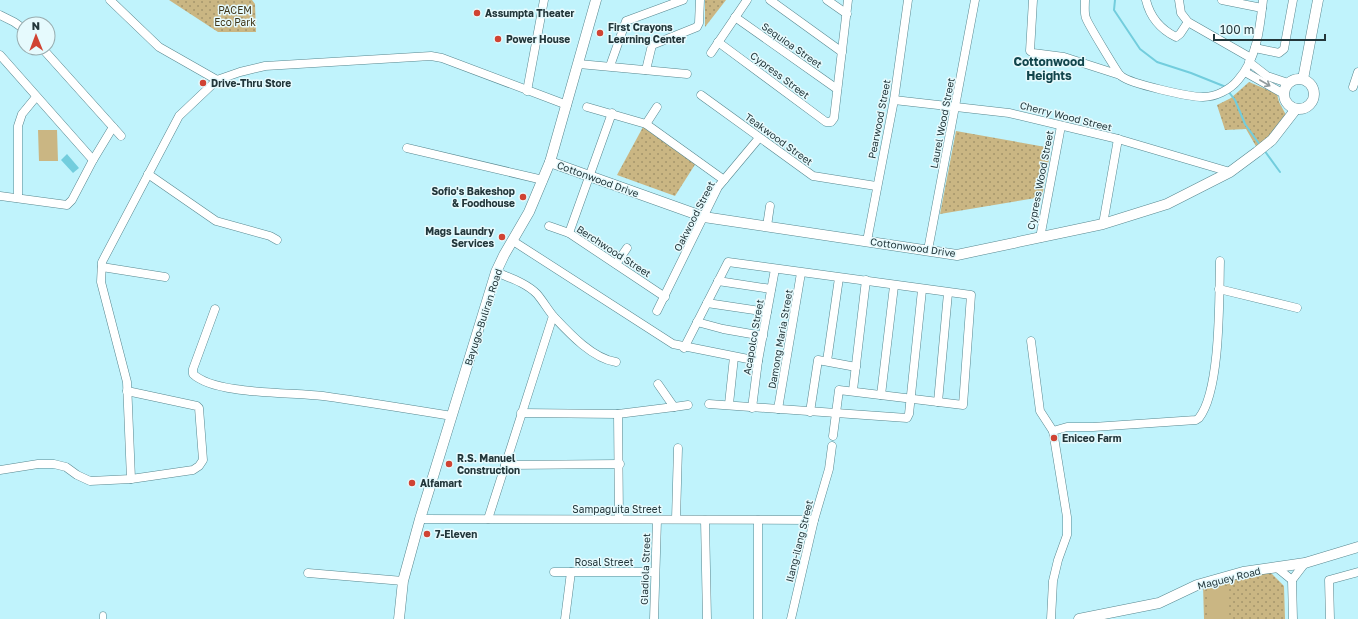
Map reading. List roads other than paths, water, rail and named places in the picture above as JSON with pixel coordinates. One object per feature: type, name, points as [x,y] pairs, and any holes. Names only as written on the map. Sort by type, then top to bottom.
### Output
[{"type":"street","points":[[110,0],[159,47],[216,80]]},
{"type":"street","points":[[527,91],[544,0]]},
{"type":"street","name":"Bayugo-Buliran Road","points":[[399,619],[403,581],[420,518],[496,272],[529,212],[550,162],[596,0]]},
{"type":"street","points":[[610,66],[626,20],[683,0]]},
{"type":"street","points":[[646,70],[652,45],[697,27],[699,23],[700,0]]},
{"type":"street","points":[[711,53],[747,0]]},
{"type":"street","points":[[770,0],[842,52]]},
{"type":"street","points":[[826,0],[847,14]]},
{"type":"street","points":[[838,88],[848,0]]},
{"type":"street","name":"Pearwood Street","points":[[867,241],[876,186],[894,100],[908,0]]},
{"type":"street","name":"Laurel Wood Street","points":[[928,250],[975,0]]},
{"type":"street","points":[[1033,0],[1030,51],[1033,53],[1071,59],[1120,75],[1132,81],[1188,95],[1204,97],[1222,93],[1237,82],[1244,72],[1255,48],[1263,4],[1222,0]]},
{"type":"street","points":[[1085,0],[1086,19],[1120,75]]},
{"type":"street","points":[[1146,0],[1148,8],[1156,23],[1165,32],[1176,37],[1180,34],[1188,22]]},
{"type":"street","points":[[1179,0],[1181,13],[1188,22],[1250,60],[1267,76],[1288,84]]},
{"type":"street","points":[[1255,48],[1279,53],[1284,48],[1293,0]]},
{"type":"street","points":[[1303,79],[1318,0]]},
{"type":"street","points":[[0,16],[16,23]]},
{"type":"street","name":"Sequioa Street","points":[[735,17],[838,88]]},
{"type":"street","name":"Cypress Street","points":[[718,42],[826,122],[831,122],[834,118],[838,88]]},
{"type":"street","points":[[0,55],[93,160]]},
{"type":"street","points":[[49,56],[122,136]]},
{"type":"street","points":[[131,479],[128,391],[124,365],[101,282],[102,262],[179,116],[216,80],[265,66],[431,56],[442,58],[567,105]]},
{"type":"street","points":[[579,64],[687,74]]},
{"type":"street","points":[[1244,72],[1284,94]]},
{"type":"street","points":[[1353,87],[1358,72]]},
{"type":"street","points":[[1303,79],[1312,86],[1314,98],[1307,107],[1296,109],[1286,101],[1284,94],[1288,84],[1292,80],[1303,79]]},
{"type":"street","name":"Teakwood Street","points":[[701,95],[813,176],[876,186]]},
{"type":"street","points":[[18,198],[18,126],[22,114],[36,97]]},
{"type":"street","name":"Cherry Wood Street","points":[[894,100],[1009,113],[1118,139],[1230,172]]},
{"type":"street","points":[[587,107],[646,124],[724,180]]},
{"type":"street","points":[[646,124],[657,107]]},
{"type":"street","name":"Cottonwood Drive","points":[[550,162],[704,217],[957,255],[1103,224],[1167,204],[1230,172],[1272,140],[1296,109]]},
{"type":"street","points":[[569,233],[612,113]]},
{"type":"street","name":"Cypress Wood Street","points":[[1040,238],[1061,126]]},
{"type":"street","points":[[0,196],[67,205],[72,200],[93,160],[113,127]]},
{"type":"street","name":"Oakwood Street","points":[[657,311],[718,187],[760,138]]},
{"type":"street","points":[[1103,224],[1118,139]]},
{"type":"street","points":[[407,148],[543,180]]},
{"type":"street","points":[[148,174],[216,221],[270,236],[277,240]]},
{"type":"street","points":[[766,226],[770,206]]},
{"type":"street","name":"Berchwood Street","points":[[549,226],[569,233],[665,297]]},
{"type":"street","points":[[513,241],[673,344],[684,348],[758,362]]},
{"type":"street","points":[[616,264],[627,248]]},
{"type":"street","points":[[1053,431],[1067,427],[1093,427],[1196,420],[1199,418],[1213,381],[1217,347],[1220,261]]},
{"type":"street","points":[[684,348],[728,262],[838,278],[866,280],[922,290],[972,295],[963,405],[910,399],[854,390],[839,390],[833,436]]},
{"type":"street","points":[[102,267],[165,277]]},
{"type":"street","name":"Acapolco Street","points":[[752,408],[758,362],[775,269]]},
{"type":"street","points":[[496,272],[524,284],[537,294],[553,316],[592,352],[608,360],[616,362]]},
{"type":"street","name":"Damong Maria Street","points":[[778,409],[801,272]]},
{"type":"street","points":[[827,361],[838,278]]},
{"type":"street","points":[[854,390],[866,280]]},
{"type":"street","points":[[718,281],[771,289]]},
{"type":"street","points":[[882,395],[894,286]]},
{"type":"street","points":[[1219,289],[1296,308]]},
{"type":"street","points":[[709,404],[729,404],[752,408],[810,412],[837,412],[904,419],[909,415],[922,290]]},
{"type":"street","points":[[938,402],[948,293]]},
{"type":"street","points":[[707,303],[767,312]]},
{"type":"street","points":[[215,309],[193,369],[193,374],[200,381],[272,394],[321,396],[452,416]]},
{"type":"street","points":[[488,519],[553,316]]},
{"type":"street","points":[[697,322],[723,329],[763,336]]},
{"type":"street","points":[[1031,340],[1040,411],[1053,431],[1067,517],[1067,535],[1058,560],[1053,581],[1051,619]]},
{"type":"street","points":[[729,404],[734,357]]},
{"type":"street","points":[[810,412],[818,360],[856,367]]},
{"type":"street","points":[[658,384],[674,407]]},
{"type":"street","points":[[0,470],[38,464],[54,464],[66,467],[77,475],[90,481],[131,479],[193,470],[199,466],[203,460],[199,408],[197,406],[128,391]]},
{"type":"street","points":[[521,413],[618,414],[688,405]]},
{"type":"street","points":[[618,414],[620,464],[619,519]]},
{"type":"street","name":"Ilang-ilang Street","points":[[791,619],[814,520],[829,469],[832,446]]},
{"type":"street","points":[[676,519],[678,448]]},
{"type":"street","points":[[505,465],[620,464]]},
{"type":"street","name":"Sampaguita Street","points":[[420,518],[814,520]]},
{"type":"street","name":"Gladiola Street","points":[[654,619],[656,520]]},
{"type":"street","points":[[705,520],[707,619]]},
{"type":"street","points":[[758,520],[758,619]]},
{"type":"street","name":"Maguey Road","points":[[1079,619],[1159,603],[1197,585],[1243,572],[1306,563],[1358,547]]},
{"type":"street","points":[[1293,619],[1292,583],[1306,563]]},
{"type":"street","points":[[1276,567],[1292,583]]},
{"type":"street","name":"Rosal Street","points":[[554,572],[654,572]]},
{"type":"street","points":[[565,619],[571,572]]},
{"type":"street","points":[[1330,619],[1329,580],[1358,572]]},
{"type":"street","points":[[308,573],[403,581]]},
{"type":"water","points":[[67,154],[79,168],[73,173],[61,160]]},
{"type":"waterway","points":[[1115,0],[1114,10],[1140,49],[1157,62],[1191,73],[1226,87]]},
{"type":"waterway","points":[[1228,91],[1235,100],[1245,124],[1260,145]]},
{"type":"waterway","points":[[1264,150],[1280,172]]},
{"type":"place","name":"Assumpta Theater","points":[[477,13]]},
{"type":"place","name":"First Crayons Learning Center","points":[[600,33]]},
{"type":"place","name":"Power House","points":[[498,39]]},
{"type":"place","name":"Drive-Thru Store","points":[[203,83]]},
{"type":"place","name":"Sofio's Bakeshop & Foodhouse","points":[[523,197]]},
{"type":"place","name":"Mags Laundry Services","points":[[502,237]]},
{"type":"place","name":"Eniceo Farm","points":[[1054,438]]},
{"type":"place","name":"R.S. Manuel Construction","points":[[449,464]]},
{"type":"place","name":"Alfamart","points":[[412,483]]},
{"type":"place","name":"7-Eleven","points":[[427,534]]},
{"type":"district","name":"Cottonwood Heights","points":[[1049,68]]},
{"type":"park label","name":"PACEM Eco Park","points":[[235,16]]}]
